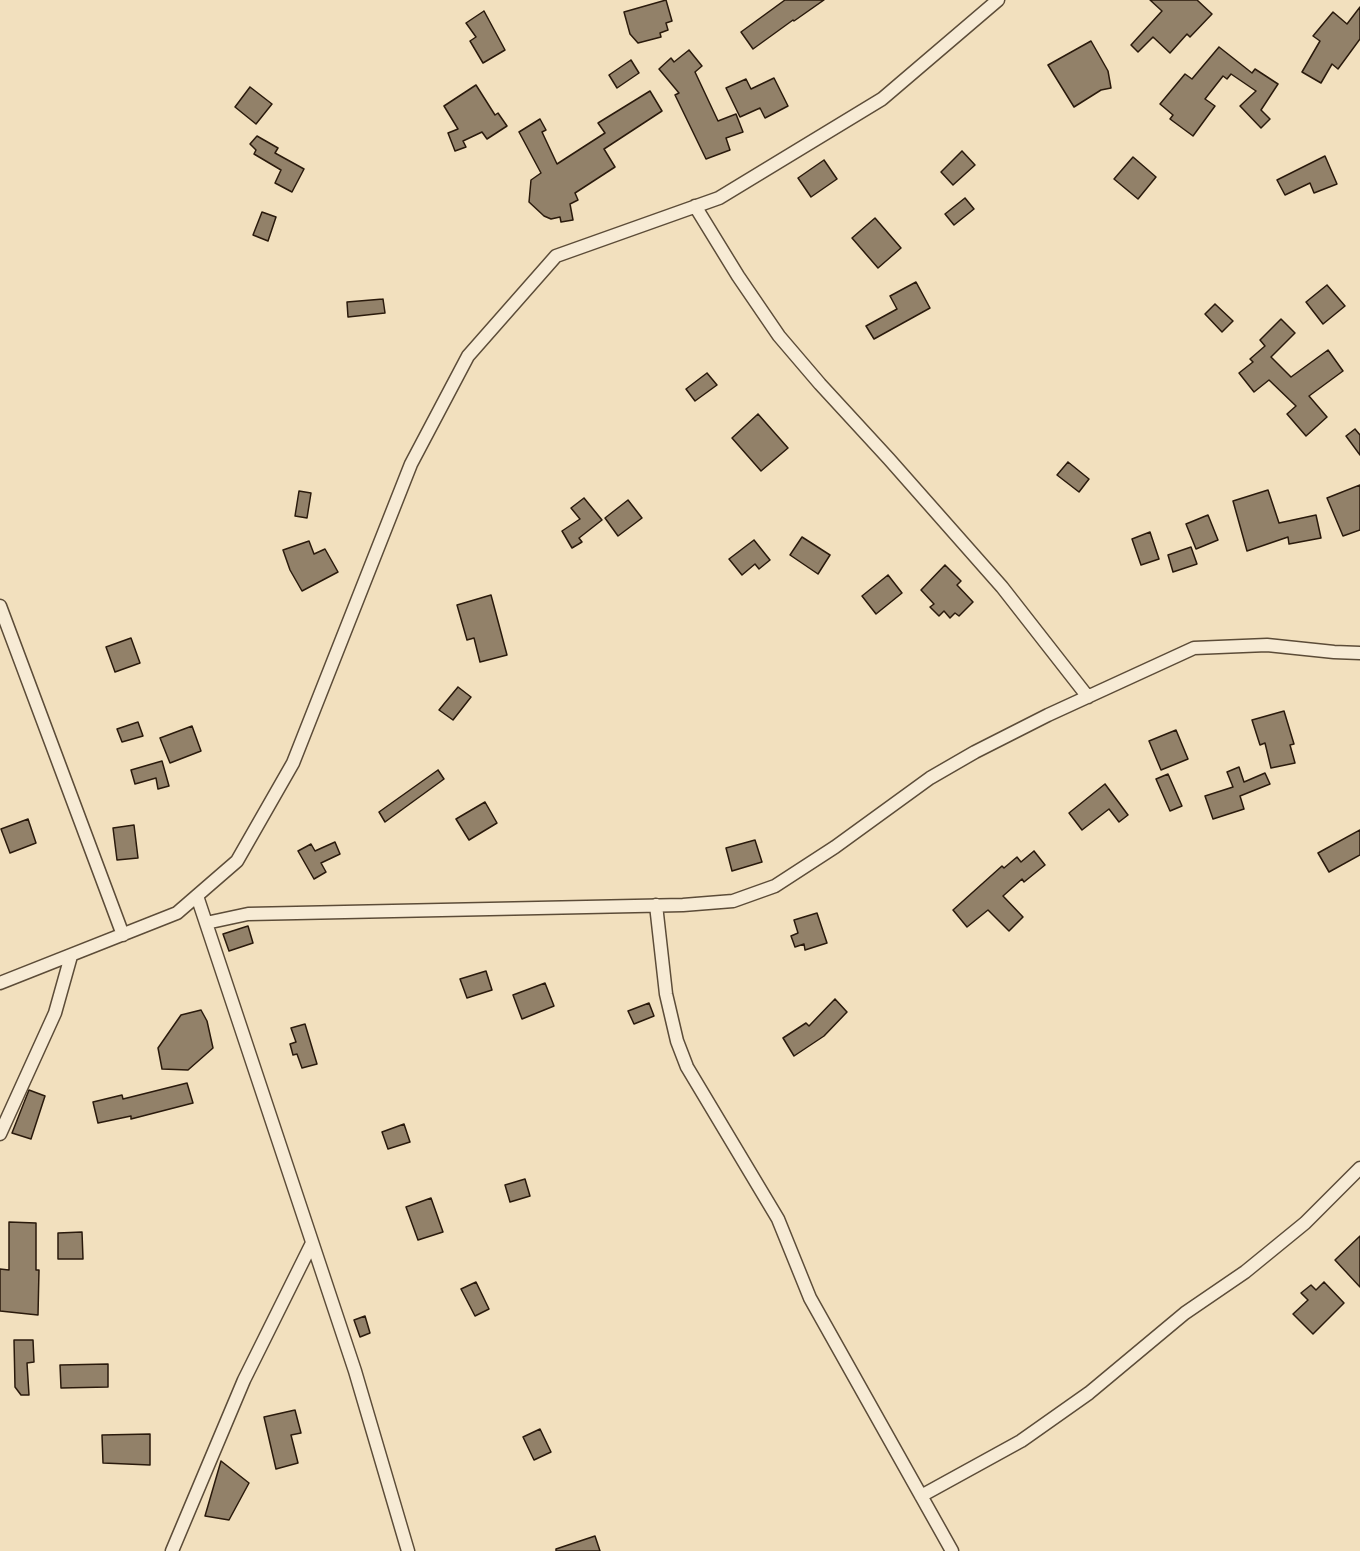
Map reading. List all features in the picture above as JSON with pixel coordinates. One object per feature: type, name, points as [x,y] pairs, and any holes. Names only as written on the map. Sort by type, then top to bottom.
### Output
[{"type":"street","points":[[0,983],[177,913],[237,861],[293,763],[411,465],[468,356],[556,256],[718,198],[882,99],[998,0]]},
{"type":"street","points":[[695,206],[738,276],[779,336],[1002,586],[1088,697]]},
{"type":"street","points":[[0,606],[123,935]]},
{"type":"street","points":[[206,923],[248,914],[656,905],[733,901],[775,886],[836,847],[930,778],[986,747],[1194,648],[1267,645],[1334,652],[1360,652]]},
{"type":"street","points":[[197,896],[355,1371],[408,1551]]},
{"type":"street","points":[[656,905],[666,994],[677,1041],[687,1067],[772,1209],[810,1298],[952,1551]]},
{"type":"street","points":[[0,1134],[55,1013],[71,956]]},
{"type":"street","points":[[921,1496],[1020,1442],[1089,1393],[1185,1313],[1254,1265],[1305,1223],[1360,1168]]},
{"type":"street","points":[[172,1551],[244,1380],[312,1243]]},
{"type":"building","points":[[666,0],[672,21],[666,23],[668,30],[660,33],[661,37],[638,43],[630,34],[624,12]]},
{"type":"building","points":[[785,0],[824,0],[753,49],[741,32]]},
{"type":"building","points":[[1150,0],[1197,0],[1212,14],[1190,37],[1187,34],[1170,53],[1153,37],[1138,52],[1131,45],[1162,11]]},
{"type":"building","points":[[1360,7],[1360,39],[1338,69],[1332,64],[1321,83],[1302,72],[1320,41],[1313,36],[1333,12],[1347,24]]},
{"type":"building","points":[[484,11],[505,50],[483,63],[470,41],[476,37],[466,23]]},
{"type":"building","points":[[1091,41],[1108,71],[1111,88],[1101,90],[1074,107],[1048,65]]},
{"type":"building","points":[[1219,47],[1252,73],[1255,69],[1278,84],[1261,110],[1270,119],[1261,128],[1240,106],[1256,91],[1231,74],[1227,79],[1223,76],[1205,99],[1215,106],[1193,136],[1170,119],[1173,115],[1160,104],[1185,74],[1192,79]]},
{"type":"building","points":[[689,50],[702,66],[695,72],[718,121],[736,114],[743,132],[726,138],[730,150],[706,159],[675,95],[679,93],[659,69],[671,58],[674,62]]},
{"type":"building","points":[[631,60],[639,73],[617,88],[609,75]]},
{"type":"building","points":[[774,78],[788,106],[765,118],[760,108],[740,117],[726,88],[746,79],[751,89]]},
{"type":"building","points":[[476,85],[495,115],[498,113],[507,126],[487,139],[482,132],[463,141],[466,147],[455,151],[448,133],[458,129],[444,106]]},
{"type":"building","points":[[250,87],[272,104],[256,124],[235,107]]},
{"type":"building","points":[[650,91],[662,111],[604,149],[615,167],[575,193],[578,200],[570,204],[573,220],[561,222],[560,217],[551,219],[544,216],[529,202],[531,180],[541,173],[519,132],[540,119],[546,130],[542,132],[557,164],[605,133],[598,123]]},
{"type":"building","points":[[257,136],[278,148],[275,153],[304,169],[292,192],[275,183],[281,170],[254,154],[256,150],[250,144]]},
{"type":"building","points":[[962,151],[975,165],[953,185],[941,172]]},
{"type":"building","points":[[1325,156],[1337,184],[1314,193],[1310,183],[1285,195],[1277,180]]},
{"type":"building","points":[[1133,157],[1156,177],[1138,199],[1114,179]]},
{"type":"building","points":[[824,160],[837,179],[811,197],[798,178]]},
{"type":"building","points":[[965,198],[974,209],[954,225],[945,214]]},
{"type":"building","points":[[262,212],[276,217],[268,241],[253,235]]},
{"type":"building","points":[[875,218],[901,248],[878,268],[852,238]]},
{"type":"building","points":[[916,282],[930,308],[874,339],[866,326],[897,309],[890,296]]},
{"type":"building","points":[[1327,285],[1345,306],[1323,324],[1306,302]]},
{"type":"building","points":[[383,299],[385,313],[348,317],[347,302]]},
{"type":"building","points":[[1215,304],[1233,321],[1222,332],[1205,314]]},
{"type":"building","points":[[1281,319],[1295,333],[1271,357],[1291,377],[1328,350],[1343,371],[1309,396],[1327,417],[1306,436],[1287,414],[1296,406],[1269,380],[1254,392],[1239,373],[1253,362],[1250,359],[1265,346],[1260,340]]},
{"type":"building","points":[[707,373],[717,385],[695,401],[686,389]]},
{"type":"building","points":[[758,414],[788,448],[761,471],[732,438]]},
{"type":"building","points":[[1355,429],[1360,435],[1360,455],[1346,436]]},
{"type":"building","points":[[1068,462],[1089,479],[1079,492],[1057,475]]},
{"type":"building","points":[[1360,485],[1360,530],[1343,536],[1327,498]]},
{"type":"building","points":[[1268,490],[1279,523],[1316,515],[1321,538],[1289,544],[1288,537],[1247,551],[1233,501]]},
{"type":"building","points":[[299,491],[311,493],[307,518],[295,516]]},
{"type":"building","points":[[584,498],[602,520],[579,538],[582,542],[572,548],[562,531],[580,519],[571,508]]},
{"type":"building","points":[[628,500],[642,518],[618,536],[605,518]]},
{"type":"building","points":[[1208,515],[1218,540],[1196,549],[1186,524]]},
{"type":"building","points":[[1150,532],[1159,559],[1141,565],[1132,539]]},
{"type":"building","points":[[802,537],[830,555],[818,574],[790,555]]},
{"type":"building","points":[[754,540],[770,560],[759,569],[755,564],[742,575],[729,559]]},
{"type":"building","points":[[309,541],[314,554],[325,549],[338,572],[302,591],[290,570],[283,550]]},
{"type":"building","points":[[1191,547],[1197,564],[1173,572],[1168,555]]},
{"type":"building","points":[[945,565],[961,581],[957,585],[973,602],[959,616],[955,613],[950,618],[944,611],[939,616],[930,607],[934,604],[921,590]]},
{"type":"building","points":[[888,575],[902,593],[876,614],[862,596]]},
{"type":"building","points":[[491,595],[507,655],[480,662],[474,638],[467,640],[457,605]]},
{"type":"building","points":[[131,638],[140,663],[115,672],[106,647]]},
{"type":"building","points":[[458,687],[471,697],[453,720],[439,710]]},
{"type":"building","points":[[1284,711],[1294,744],[1290,745],[1295,763],[1271,768],[1265,743],[1260,745],[1252,720]]},
{"type":"building","points":[[138,722],[143,736],[122,742],[117,729]]},
{"type":"building","points":[[192,726],[201,751],[170,763],[160,738]]},
{"type":"building","points":[[1176,730],[1188,759],[1161,770],[1149,741]]},
{"type":"building","points":[[162,761],[169,786],[158,789],[156,778],[135,784],[131,770]]},
{"type":"building","points":[[1239,767],[1244,782],[1265,773],[1270,784],[1240,796],[1244,809],[1213,819],[1205,796],[1233,787],[1227,772]]},
{"type":"building","points":[[438,770],[444,779],[385,822],[379,812]]},
{"type":"building","points":[[1168,774],[1182,806],[1170,811],[1156,779]]},
{"type":"building","points":[[1105,784],[1128,815],[1119,822],[1109,809],[1082,830],[1069,813]]},
{"type":"building","points":[[485,802],[497,823],[469,840],[456,819]]},
{"type":"building","points":[[28,819],[36,843],[10,853],[1,829]]},
{"type":"building","points":[[134,825],[138,858],[117,860],[113,828]]},
{"type":"building","points":[[1360,830],[1360,855],[1329,872],[1318,853]]},
{"type":"building","points":[[755,840],[762,862],[732,871],[726,848]]},
{"type":"building","points":[[335,842],[340,854],[321,863],[326,872],[314,879],[298,851],[311,844],[315,851]]},
{"type":"building","points":[[1034,851],[1045,865],[1024,882],[1022,879],[1003,896],[1023,917],[1009,931],[988,910],[967,927],[953,910],[1002,866],[1004,868],[1017,857],[1021,862]]},
{"type":"building","points":[[817,913],[827,943],[805,950],[804,944],[795,947],[791,936],[798,933],[794,920]]},
{"type":"building","points":[[248,926],[253,943],[229,951],[223,934]]},
{"type":"building","points":[[486,971],[492,990],[467,998],[460,979]]},
{"type":"building","points":[[545,983],[554,1006],[522,1019],[513,995]]},
{"type":"building","points":[[835,999],[847,1012],[824,1036],[794,1056],[783,1038],[806,1023],[809,1026]]},
{"type":"building","points":[[649,1003],[654,1016],[634,1024],[628,1011]]},
{"type":"building","points":[[201,1010],[207,1021],[213,1048],[188,1070],[162,1069],[158,1048],[181,1015]]},
{"type":"building","points":[[305,1024],[317,1064],[302,1068],[297,1054],[293,1055],[290,1044],[296,1042],[291,1028]]},
{"type":"building","points":[[187,1083],[193,1103],[131,1119],[131,1116],[98,1123],[93,1102],[122,1095],[123,1099]]},
{"type":"building","points":[[29,1090],[45,1096],[31,1139],[12,1133]]},
{"type":"building","points":[[404,1124],[410,1142],[388,1149],[382,1132]]},
{"type":"building","points":[[525,1179],[530,1196],[510,1202],[505,1185]]},
{"type":"building","points":[[431,1198],[443,1232],[418,1240],[406,1207]]},
{"type":"building","points":[[9,1222],[36,1223],[36,1270],[39,1270],[38,1315],[0,1311],[0,1269],[9,1270]]},
{"type":"building","points":[[82,1232],[83,1259],[58,1259],[58,1233]]},
{"type":"building","points":[[1360,1236],[1360,1287],[1335,1260]]},
{"type":"building","points":[[476,1282],[489,1309],[475,1316],[461,1289]]},
{"type":"building","points":[[1324,1282],[1344,1303],[1313,1334],[1293,1314],[1308,1300],[1301,1293],[1311,1285],[1316,1290]]},
{"type":"building","points":[[365,1316],[370,1333],[360,1337],[354,1320]]},
{"type":"building","points":[[14,1340],[33,1340],[34,1362],[27,1363],[29,1395],[21,1395],[15,1387]]},
{"type":"building","points":[[108,1364],[108,1387],[61,1388],[60,1365]]},
{"type":"building","points":[[295,1410],[301,1433],[291,1435],[298,1463],[276,1469],[264,1417]]},
{"type":"building","points":[[540,1429],[551,1452],[534,1460],[523,1437]]},
{"type":"building","points":[[150,1434],[150,1465],[103,1463],[102,1435]]},
{"type":"building","points":[[221,1461],[249,1483],[229,1520],[205,1516]]},
{"type":"building","points":[[595,1536],[600,1551],[556,1551],[556,1549]]}]
